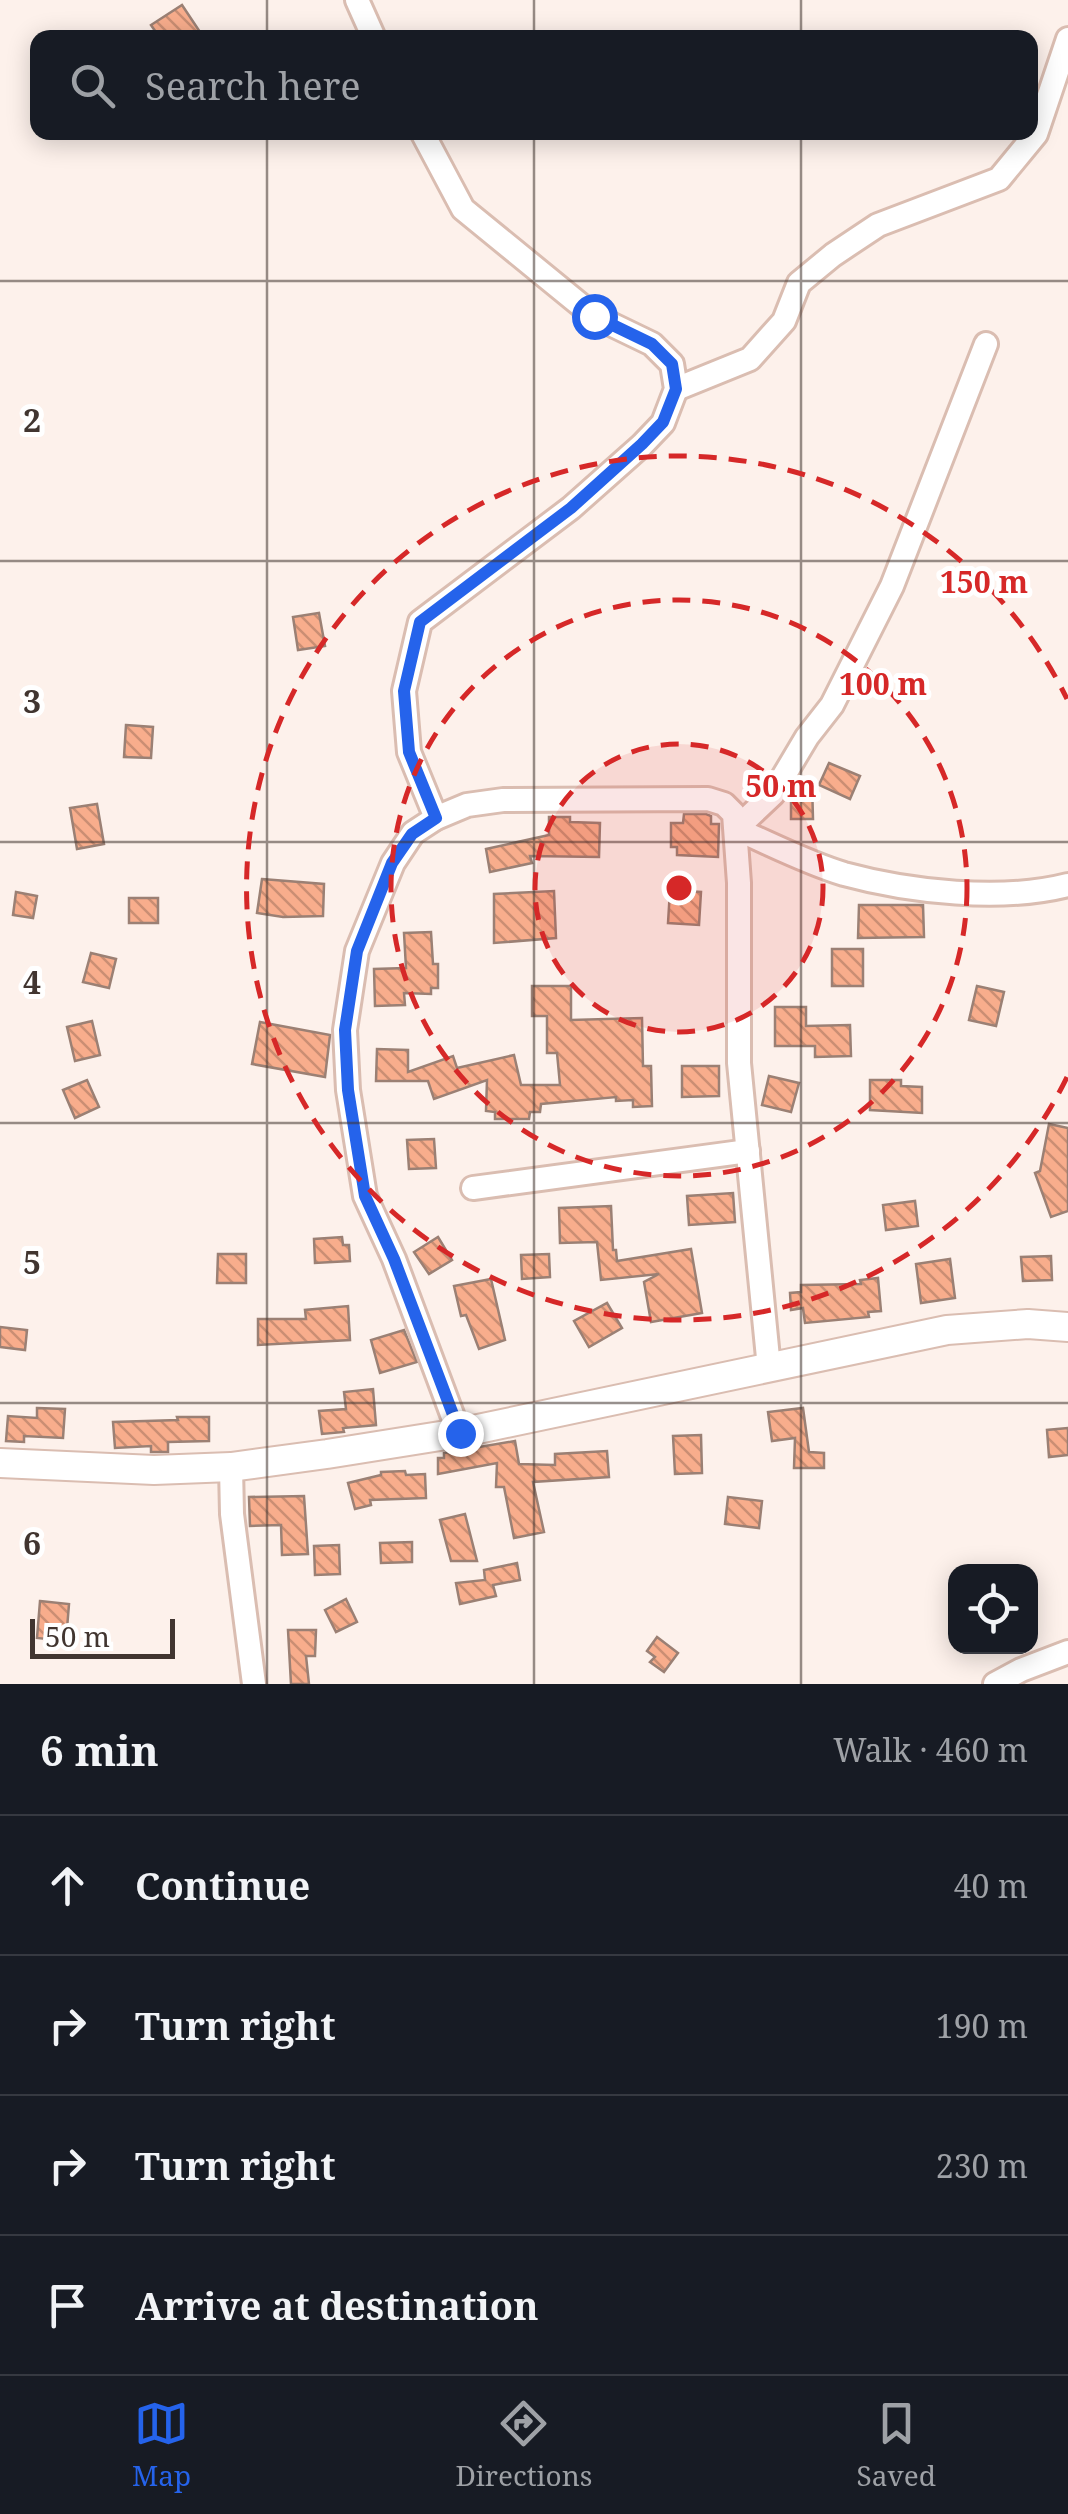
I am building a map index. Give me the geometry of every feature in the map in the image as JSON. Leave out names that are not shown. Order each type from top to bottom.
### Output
[{"type":"main road","points":[[0,1463],[154,1470],[232,1466],[460,1433],[947,1330],[1028,1324],[1068,1326]]},
{"type":"street","points":[[357,0],[370,30]]},
{"type":"street","points":[[1038,128],[1068,38]]},
{"type":"street","points":[[426,140],[463,209],[594,316],[652,344],[672,364],[676,389],[663,422],[628,457],[571,508],[420,622],[404,691],[409,752],[436,818]]},
{"type":"street","points":[[676,389],[750,359],[784,322],[799,283],[832,255],[878,225],[1000,179],[1031,140]]},
{"type":"street","points":[[736,829],[772,794],[832,705],[892,586],[986,344]]},
{"type":"street","points":[[460,1433],[394,1259],[365,1196],[348,1090],[345,1030],[357,951],[392,863],[412,834],[436,818],[467,806],[503,800],[708,799],[730,808],[734,814],[739,1063],[769,1368]]},
{"type":"street","points":[[736,829],[843,874],[926,888],[1002,895],[1068,885]]},
{"type":"street","points":[[474,1188],[748,1151]]},
{"type":"street","points":[[232,1466],[232,1514],[254,1684]]},
{"type":"street","points":[[995,1684],[1068,1652]]},
{"type":"building","points":[[182,5],[199,30],[154,30],[151,25]]},
{"type":"building","points":[[319,613],[325,646],[298,650],[293,617]]},
{"type":"building","points":[[126,725],[153,727],[151,758],[124,757]]},
{"type":"building","points":[[829,763],[860,776],[850,799],[819,785]]},
{"type":"building","points":[[812,782],[813,819],[791,819],[791,794],[797,783]]},
{"type":"building","points":[[97,804],[104,844],[77,849],[70,808]]},
{"type":"building","points":[[684,814],[706,814],[711,816],[711,824],[719,824],[718,857],[677,855],[677,847],[671,847],[671,823],[683,823]]},
{"type":"building","points":[[549,817],[600,823],[599,857],[530,856],[532,863],[490,872],[486,849],[549,835]]},
{"type":"building","points":[[262,879],[324,884],[323,916],[257,913]]},
{"type":"building","points":[[670,890],[701,892],[699,925],[668,923]]},
{"type":"building","points":[[554,891],[556,938],[494,943],[494,894]]},
{"type":"building","points":[[16,892],[37,896],[33,918],[13,915]]},
{"type":"building","points":[[129,898],[158,898],[158,923],[129,923]]},
{"type":"building","points":[[859,905],[923,905],[924,937],[858,938]]},
{"type":"building","points":[[431,932],[438,988],[431,988],[431,994],[404,993],[405,1005],[375,1006],[374,969],[406,968],[404,933]]},
{"type":"building","points":[[832,949],[863,949],[863,986],[832,986]]},
{"type":"building","points":[[91,953],[116,959],[109,988],[83,982]]},
{"type":"building","points":[[532,986],[571,986],[571,1020],[642,1018],[643,1066],[651,1066],[652,1106],[633,1107],[633,1100],[616,1101],[616,1097],[541,1104],[540,1112],[530,1112],[529,1119],[495,1119],[495,1112],[486,1111],[487,1080],[434,1099],[428,1081],[376,1081],[377,1049],[408,1050],[408,1072],[453,1056],[457,1068],[514,1055],[521,1085],[560,1085],[557,1053],[547,1053],[547,1016],[532,1016]]},
{"type":"building","points":[[977,986],[1004,992],[996,1026],[969,1020]]},
{"type":"building","points":[[775,1007],[806,1007],[806,1026],[850,1025],[851,1056],[815,1057],[815,1046],[775,1046]]},
{"type":"building","points":[[92,1021],[100,1055],[75,1061],[67,1027]]},
{"type":"building","points":[[260,1022],[330,1035],[325,1077],[252,1064]]},
{"type":"building","points":[[682,1066],[719,1066],[719,1096],[682,1097]]},
{"type":"building","points":[[769,1076],[799,1083],[791,1112],[762,1105]]},
{"type":"building","points":[[87,1080],[99,1107],[75,1118],[63,1090]]},
{"type":"building","points":[[870,1080],[901,1080],[901,1086],[922,1087],[922,1113],[870,1110]]},
{"type":"building","points":[[1049,1124],[1068,1128],[1068,1211],[1051,1217],[1035,1173],[1040,1171]]},
{"type":"building","points":[[434,1139],[436,1168],[409,1169],[407,1140]]},
{"type":"building","points":[[733,1193],[735,1222],[689,1225],[687,1196]]},
{"type":"building","points":[[915,1201],[918,1226],[886,1230],[883,1205]]},
{"type":"building","points":[[611,1206],[617,1261],[691,1249],[702,1313],[651,1322],[644,1282],[659,1274],[601,1280],[597,1242],[560,1243],[559,1208]]},
{"type":"building","points":[[342,1237],[343,1245],[349,1245],[350,1261],[315,1263],[314,1239]]},
{"type":"building","points":[[438,1237],[452,1260],[429,1274],[414,1252]]},
{"type":"building","points":[[218,1254],[246,1254],[246,1283],[217,1283]]},
{"type":"building","points":[[549,1254],[550,1277],[522,1279],[521,1255]]},
{"type":"building","points":[[1051,1256],[1052,1280],[1023,1281],[1021,1257]]},
{"type":"building","points":[[950,1259],[955,1298],[921,1303],[916,1264]]},
{"type":"building","points":[[878,1278],[881,1311],[868,1312],[869,1317],[805,1323],[803,1308],[791,1310],[790,1293],[801,1292],[801,1285],[861,1284],[860,1280]]},
{"type":"building","points":[[491,1279],[505,1340],[479,1349],[466,1315],[461,1316],[454,1286]]},
{"type":"building","points":[[607,1303],[622,1328],[589,1347],[574,1321]]},
{"type":"building","points":[[348,1306],[350,1340],[258,1345],[258,1319],[306,1319],[305,1310]]},
{"type":"building","points":[[0,1327],[27,1330],[25,1350],[0,1347]]},
{"type":"building","points":[[404,1330],[417,1362],[380,1373],[371,1340]]},
{"type":"building","points":[[373,1389],[376,1425],[322,1434],[319,1411],[346,1409],[344,1392]]},
{"type":"building","points":[[37,1408],[65,1409],[63,1438],[24,1436],[24,1442],[6,1441],[8,1416],[37,1418]]},
{"type":"building","points":[[803,1408],[809,1452],[824,1453],[824,1468],[794,1468],[795,1438],[772,1441],[768,1412]]},
{"type":"building","points":[[177,1417],[209,1417],[209,1441],[168,1442],[168,1452],[151,1452],[151,1446],[115,1448],[113,1422],[178,1420]]},
{"type":"building","points":[[1068,1428],[1068,1455],[1049,1457],[1047,1430]]},
{"type":"building","points":[[701,1435],[702,1473],[675,1474],[673,1436]]},
{"type":"building","points":[[515,1441],[519,1464],[555,1465],[555,1454],[607,1451],[609,1477],[533,1482],[544,1532],[514,1538],[504,1487],[496,1487],[497,1463],[438,1474],[438,1458],[444,1458],[444,1453]]},
{"type":"building","points":[[405,1471],[406,1475],[425,1474],[426,1498],[370,1500],[371,1505],[355,1509],[348,1483],[381,1472]]},
{"type":"building","points":[[304,1496],[308,1554],[282,1555],[281,1525],[250,1526],[249,1497]]},
{"type":"building","points":[[728,1497],[762,1501],[759,1528],[725,1524]]},
{"type":"building","points":[[465,1514],[477,1561],[451,1561],[440,1520]]},
{"type":"building","points":[[412,1542],[412,1562],[381,1563],[380,1543]]},
{"type":"building","points":[[339,1545],[340,1574],[315,1575],[314,1546]]},
{"type":"building","points":[[517,1563],[520,1580],[493,1585],[496,1596],[460,1604],[456,1583],[485,1580],[484,1570]]},
{"type":"building","points":[[346,1599],[357,1622],[336,1632],[325,1610]]},
{"type":"building","points":[[40,1601],[69,1604],[66,1641],[37,1638]]},
{"type":"building","points":[[288,1630],[316,1630],[315,1656],[306,1656],[309,1684],[291,1684]]},
{"type":"building","points":[[657,1637],[678,1653],[664,1672],[650,1662],[655,1657],[647,1651]]},
{"type":"route","points":[[460,1433],[394,1259],[365,1196],[348,1090],[345,1030],[357,951],[392,863],[412,834],[436,818],[409,752],[404,691],[420,622],[571,508],[642,444],[663,422],[676,389],[672,364],[652,344],[594,316]]}]
